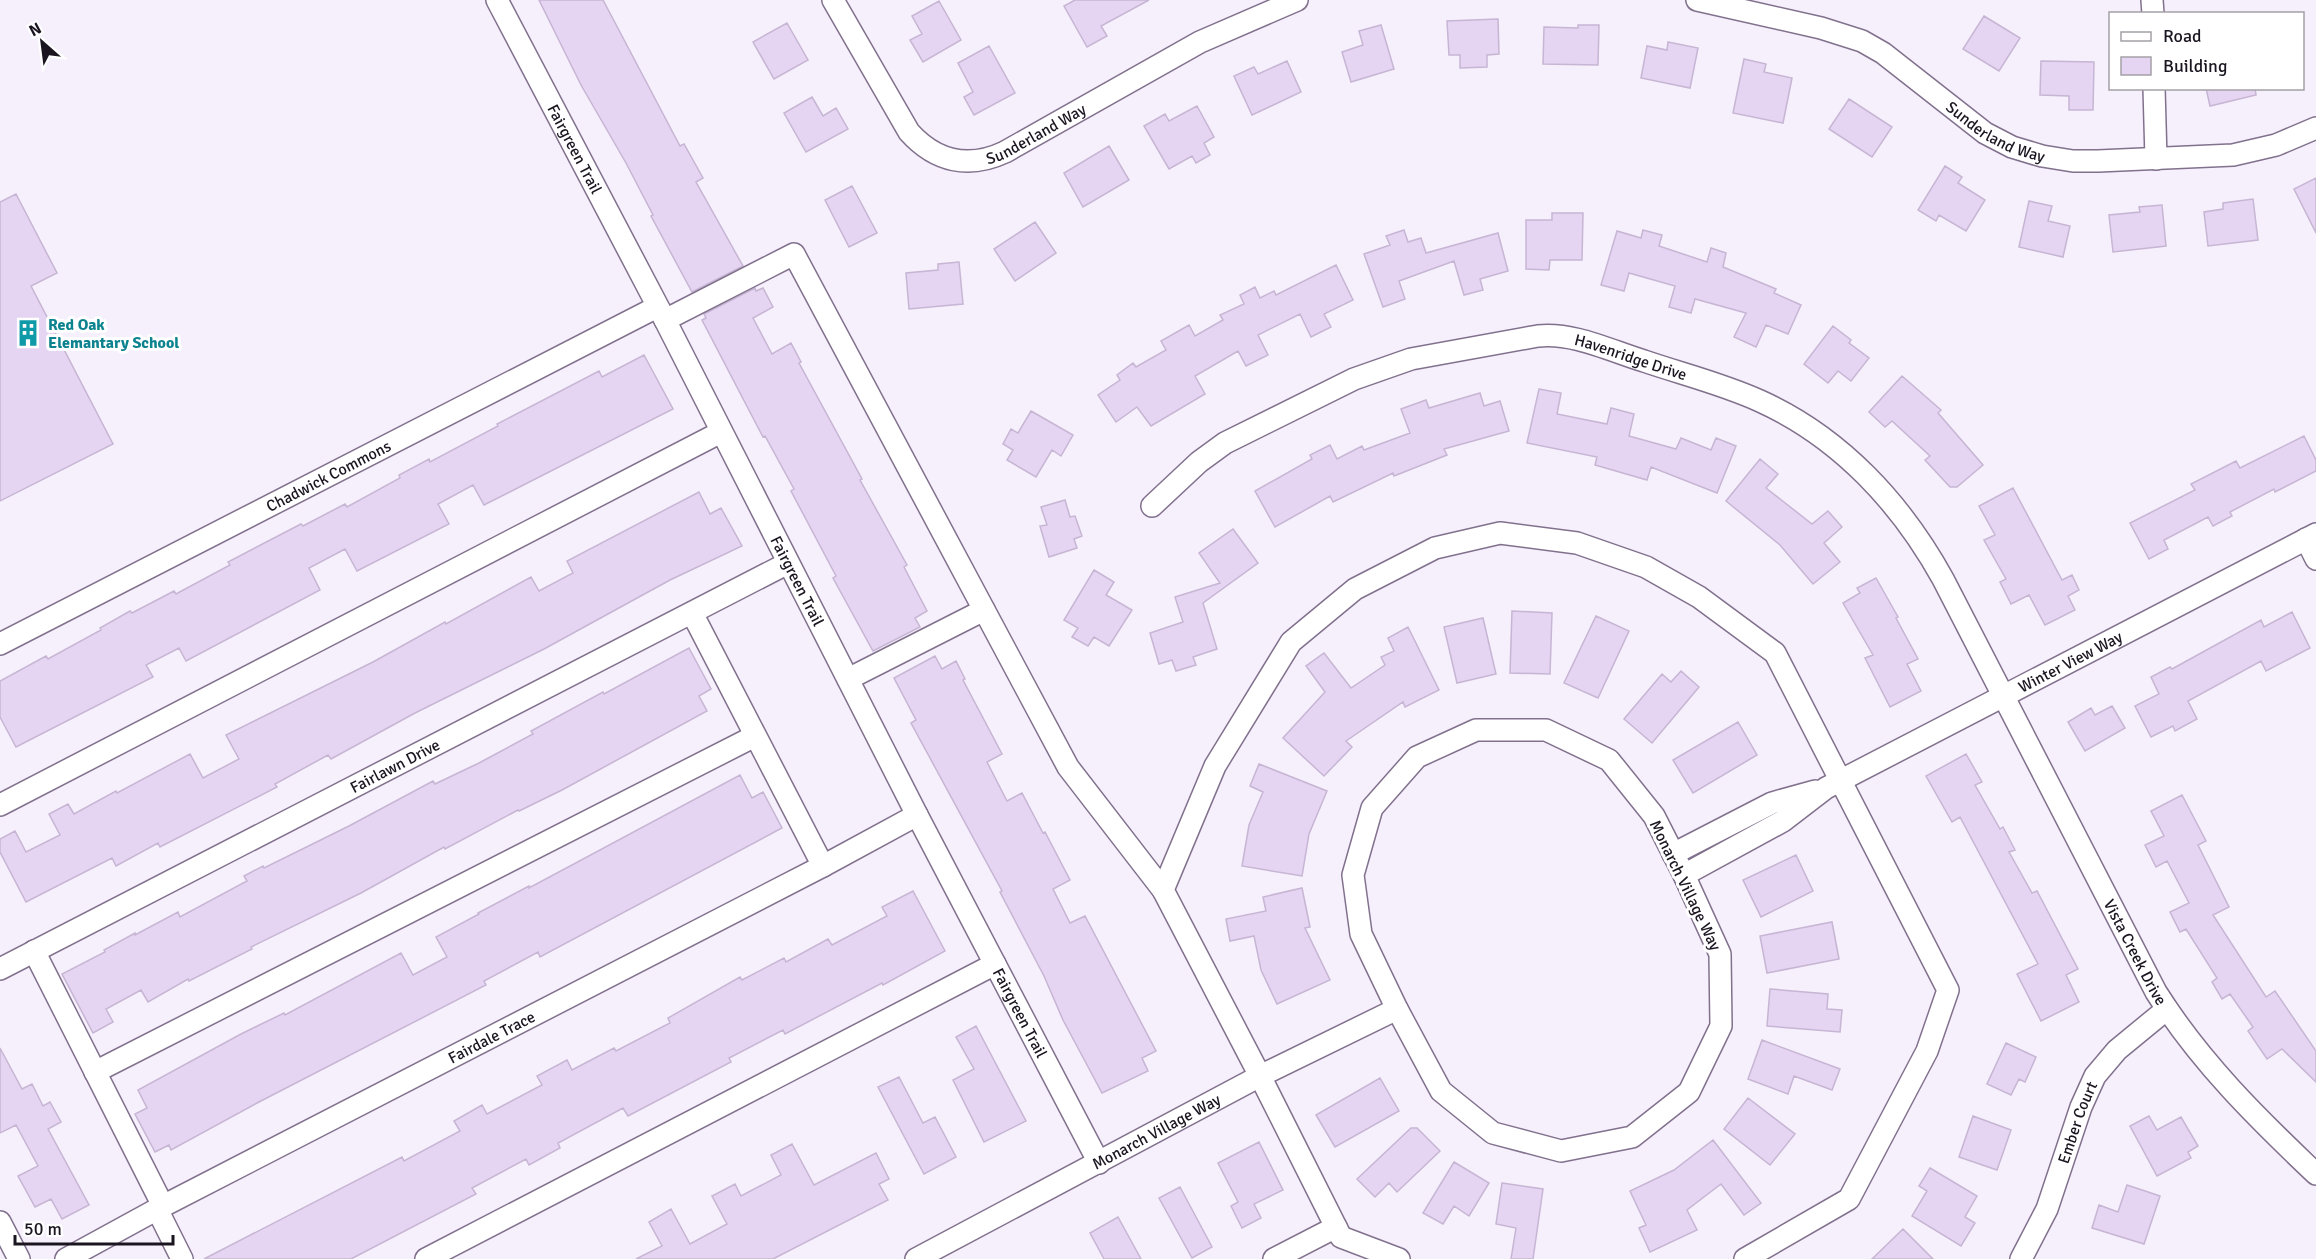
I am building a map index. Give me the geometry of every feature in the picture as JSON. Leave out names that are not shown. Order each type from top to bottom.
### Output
[{"type":"street","name":"Fairgreen Trail","points":[[496,0],[661,314],[917,815],[1099,1163]]},
{"type":"street","name":"Sunderland Way","points":[[834,0],[909,132],[925,148],[936,154],[972,162],[1005,152],[1200,42],[1297,0]]},
{"type":"street","name":"Sunderland Way","points":[[1697,0],[1821,28],[1862,41],[1883,53],[1968,121],[1998,140],[2026,152],[2073,161],[2233,155],[2276,145],[2316,128]]},
{"type":"street","points":[[2154,90],[2156,159]]},
{"type":"street","name":"Chadwick Commons","points":[[0,645],[661,314],[794,254],[984,610]]},
{"type":"street","name":"Havenridge Drive","points":[[1152,506],[1199,462],[1225,443],[1354,379],[1429,355],[1538,336],[1570,338],[1754,398],[1789,417],[1841,452],[1889,499],[1920,540],[2003,696]]},
{"type":"street","points":[[0,805],[722,432]]},
{"type":"street","points":[[1163,890],[1215,766],[1291,642],[1355,589],[1435,548],[1500,533],[1577,543],[1646,567],[1699,597],[1776,653],[1833,784],[1948,990],[1928,1051],[1849,1199],[1745,1259]]},
{"type":"street","points":[[2311,536],[2316,559]]},
{"type":"street","name":"Winter View Way","points":[[1684,874],[1783,820],[1833,784],[2311,536]]},
{"type":"street","name":"Fairlawn Drive","points":[[0,969],[788,563]]},
{"type":"street","points":[[848,679],[984,610],[1068,767],[1163,890],[1341,1237],[1399,1259]]},
{"type":"street","points":[[692,613],[823,866]]},
{"type":"street","name":"Vista Creek Drive","points":[[2003,696],[2135,953],[2167,1010],[2194,1047],[2233,1093],[2316,1174]]},
{"type":"street","name":"Monarch Village Way","points":[[1476,730],[1546,730],[1609,760],[1654,816],[1673,854],[1720,954],[1721,1026],[1689,1092],[1632,1137],[1561,1151],[1493,1133],[1441,1091],[1397,1009],[1361,934],[1353,875],[1372,808],[1417,757],[1476,730]]},
{"type":"street","points":[[95,1072],[755,736]]},
{"type":"street","name":"Winter View Way","points":[[1673,854],[1772,803],[1833,784]]},
{"type":"street","name":"Fairdale Trace","points":[[66,1259],[917,815]]},
{"type":"street","points":[[34,951],[95,1072],[182,1259]]},
{"type":"street","points":[[426,1259],[996,964]]},
{"type":"street","name":"Monarch Village Way","points":[[916,1259],[1260,1076],[1397,1009]]},
{"type":"street","name":"Ember Court","points":[[2021,1259],[2047,1209],[2080,1107],[2095,1076],[2104,1062],[2132,1036],[2167,1010]]},
{"type":"street","points":[[0,1222],[20,1259]]},
{"type":"street","points":[[1274,1259],[1336,1227]]},
{"type":"building","points":[[539,0],[603,0],[680,146],[684,144],[703,178],[696,182],[743,266],[692,292],[651,216],[653,215],[626,163],[581,85]]},
{"type":"building","points":[[1075,0],[1149,0],[1101,26],[1107,36],[1087,47],[1064,6]]},
{"type":"building","points":[[939,1],[961,40],[923,62],[910,40],[922,34],[912,16]]},
{"type":"building","points":[[1984,16],[2020,38],[1999,71],[1963,49]]},
{"type":"building","points":[[1498,19],[1499,54],[1487,55],[1487,67],[1460,68],[1460,55],[1449,55],[1447,21]]},
{"type":"building","points":[[787,23],[808,60],[774,79],[753,42]]},
{"type":"building","points":[[1381,25],[1394,69],[1351,82],[1342,52],[1363,45],[1359,31]]},
{"type":"building","points":[[1578,25],[1599,25],[1598,65],[1543,64],[1544,27],[1578,28]]},
{"type":"building","points":[[1668,42],[1698,48],[1690,88],[1641,78],[1647,46],[1667,50]]},
{"type":"building","points":[[989,46],[1015,93],[974,115],[964,97],[973,92],[958,63]]},
{"type":"building","points":[[1744,59],[1766,64],[1764,72],[1792,78],[1783,123],[1733,113]]},
{"type":"building","points":[[1287,61],[1301,92],[1252,115],[1234,76],[1254,67],[1258,74]]},
{"type":"building","points":[[2041,61],[2094,62],[2093,110],[2069,110],[2069,96],[2040,95]]},
{"type":"building","points":[[2206,90],[2255,90],[2256,95],[2210,106]]},
{"type":"building","points":[[812,97],[823,116],[836,108],[848,129],[806,152],[784,113]]},
{"type":"building","points":[[1849,99],[1892,127],[1872,157],[1829,129]]},
{"type":"building","points":[[1197,106],[1214,137],[1204,143],[1210,155],[1196,163],[1192,156],[1169,169],[1144,126],[1165,114],[1169,121]]},
{"type":"building","points":[[1109,146],[1129,180],[1083,207],[1064,173]]},
{"type":"building","points":[[1945,166],[1962,177],[1958,183],[1985,200],[1966,231],[1939,215],[1936,221],[1918,210]]},
{"type":"building","points":[[2316,178],[2316,233],[2294,189]]},
{"type":"building","points":[[852,186],[877,233],[849,247],[825,200]]},
{"type":"building","name":"Red Oak Elemantary School","points":[[16,194],[57,273],[31,286],[113,444],[0,501],[0,202]]},
{"type":"building","points":[[2253,199],[2258,240],[2208,246],[2204,212],[2223,209],[2223,203]]},
{"type":"building","points":[[2029,201],[2052,206],[2048,221],[2070,226],[2063,257],[2019,247]]},
{"type":"building","points":[[2162,205],[2166,246],[2113,252],[2109,215],[2140,212],[2139,207]]},
{"type":"building","points":[[1552,213],[1583,213],[1582,260],[1550,260],[1549,270],[1526,269],[1526,220],[1552,220]]},
{"type":"building","points":[[1035,222],[1056,253],[1015,281],[994,249]]},
{"type":"building","points":[[1404,230],[1408,242],[1421,238],[1426,253],[1498,233],[1508,271],[1480,279],[1483,290],[1464,295],[1454,261],[1399,281],[1405,299],[1383,307],[1364,254],[1390,245],[1386,236]]},
{"type":"building","points":[[1643,230],[1662,235],[1659,246],[1707,262],[1711,248],[1726,253],[1723,267],[1776,289],[1774,293],[1801,305],[1788,334],[1766,325],[1756,347],[1734,337],[1746,313],[1695,299],[1691,313],[1669,307],[1675,286],[1629,273],[1624,291],[1601,285],[1617,231],[1641,238]]},
{"type":"building","points":[[959,262],[963,304],[909,309],[906,273],[938,270],[938,264]]},
{"type":"building","points":[[1336,265],[1353,300],[1324,314],[1331,327],[1311,337],[1300,314],[1258,335],[1268,355],[1246,366],[1238,351],[1195,376],[1205,394],[1151,426],[1137,407],[1116,422],[1098,395],[1120,380],[1117,375],[1133,363],[1136,367],[1166,350],[1161,341],[1189,325],[1195,336],[1223,320],[1220,315],[1244,304],[1240,295],[1255,287],[1260,298],[1274,291],[1276,295]]},
{"type":"building","points":[[755,288],[756,291],[763,288],[773,307],[753,318],[772,354],[791,343],[801,362],[799,363],[862,479],[860,480],[907,565],[904,567],[927,611],[915,618],[920,627],[873,651],[833,578],[836,576],[791,491],[794,489],[765,436],[763,437],[702,320],[706,318],[704,314]]},
{"type":"building","points":[[1833,326],[1851,340],[1849,343],[1869,358],[1851,381],[1838,371],[1828,383],[1804,364]]},
{"type":"building","points":[[644,355],[673,409],[484,505],[473,485],[438,504],[449,524],[357,571],[345,549],[309,568],[320,590],[186,661],[179,648],[146,665],[153,677],[16,747],[0,717],[0,681],[46,656],[48,659],[130,611],[132,613],[174,591],[176,594],[230,565],[228,562],[301,524],[303,526],[345,504],[347,507],[400,478],[399,475],[429,459],[430,462],[599,371],[602,377]]},
{"type":"building","points":[[1902,376],[1941,410],[1938,413],[1983,465],[1957,487],[1950,487],[1925,460],[1930,456],[1892,421],[1885,427],[1869,412]]},
{"type":"building","points":[[1539,389],[1561,393],[1557,414],[1607,424],[1611,408],[1634,414],[1629,436],[1676,449],[1681,438],[1711,450],[1716,438],[1736,446],[1717,493],[1651,467],[1647,480],[1595,465],[1597,457],[1527,443]]},
{"type":"building","points":[[1480,393],[1484,406],[1500,401],[1509,431],[1444,449],[1447,455],[1394,476],[1393,473],[1333,502],[1330,496],[1275,527],[1255,491],[1312,459],[1310,455],[1330,445],[1337,459],[1362,446],[1364,450],[1410,433],[1401,409],[1426,400],[1429,408]]},
{"type":"building","points":[[1031,411],[1073,435],[1061,456],[1052,450],[1036,477],[1007,460],[1013,450],[1003,444],[1011,429],[1018,433]]},
{"type":"building","points":[[2304,436],[2316,460],[2316,471],[2275,492],[2274,489],[2230,512],[2232,516],[2213,526],[2208,517],[2164,540],[2168,549],[2149,559],[2130,523],[2195,490],[2191,484],[2236,461],[2240,468]]},
{"type":"building","points":[[1760,459],[1778,474],[1766,488],[1812,524],[1828,511],[1842,527],[1824,543],[1840,562],[1813,584],[1780,545],[1726,501]]},
{"type":"building","points":[[2013,488],[2062,580],[2072,575],[2079,590],[2068,596],[2075,610],[2045,625],[2029,595],[2011,604],[2000,582],[2006,579],[1984,540],[1995,535],[1979,506]]},
{"type":"building","points":[[699,492],[710,514],[721,508],[742,546],[670,580],[544,649],[415,713],[331,759],[328,755],[275,784],[277,787],[160,847],[158,843],[116,866],[112,858],[26,902],[0,852],[0,839],[15,831],[26,852],[60,835],[49,814],[68,804],[74,814],[190,754],[203,778],[239,759],[226,735],[373,662],[531,577],[539,591],[573,573],[567,561]]},
{"type":"building","points":[[1065,500],[1070,517],[1075,516],[1082,536],[1074,539],[1077,548],[1049,557],[1040,526],[1047,525],[1041,507]]},
{"type":"building","points":[[1233,529],[1258,563],[1203,603],[1217,649],[1193,657],[1196,665],[1176,671],[1172,660],[1159,664],[1150,633],[1183,622],[1175,597],[1220,583],[1199,553]]},
{"type":"building","points":[[1094,570],[1114,582],[1106,595],[1132,610],[1109,646],[1094,637],[1088,646],[1072,637],[1078,628],[1064,620]]},
{"type":"building","points":[[1876,578],[1918,659],[1907,664],[1921,691],[1890,707],[1865,658],[1873,655],[1843,603],[1860,593],[1857,588]]},
{"type":"building","points":[[1512,611],[1552,613],[1550,674],[1510,673]]},
{"type":"building","points":[[2292,612],[2310,648],[2266,671],[2261,661],[2188,701],[2197,719],[2175,731],[2173,726],[2151,737],[2135,706],[2159,694],[2151,677],[2170,667],[2172,669],[2261,620],[2264,627]]},
{"type":"building","points":[[1596,616],[1629,631],[1598,698],[1564,683]]},
{"type":"building","points":[[1483,618],[1496,674],[1457,683],[1444,627]]},
{"type":"building","points":[[1408,627],[1439,690],[1405,707],[1403,702],[1346,741],[1352,747],[1324,776],[1283,738],[1325,692],[1306,666],[1324,653],[1351,688],[1385,665],[1381,657],[1394,651],[1388,638]]},
{"type":"building","points":[[689,648],[711,689],[699,696],[707,711],[562,790],[518,810],[445,849],[444,847],[361,893],[251,947],[252,949],[189,981],[188,979],[148,1002],[141,990],[106,1009],[113,1022],[93,1033],[62,974],[105,952],[104,950],[135,933],[135,935],[178,912],[180,917],[247,881],[244,876],[263,866],[264,868],[349,826],[433,781],[435,784],[479,763],[533,734],[531,731]]},
{"type":"building","points":[[935,656],[942,669],[956,661],[965,679],[963,680],[1002,754],[987,762],[1007,801],[1022,793],[1070,880],[1053,889],[1070,923],[1085,916],[1156,1051],[1142,1058],[1148,1071],[1102,1093],[1063,1020],[1044,976],[1000,892],[1002,891],[911,723],[916,720],[894,678]]},
{"type":"building","points":[[1681,671],[1699,687],[1652,743],[1624,719],[1662,674],[1671,682]]},
{"type":"building","points":[[2112,706],[2125,728],[2085,751],[2068,722],[2091,708],[2095,715]]},
{"type":"building","points":[[1738,722],[1757,755],[1693,793],[1673,760]]},
{"type":"building","points":[[1966,754],[1982,782],[1975,785],[2000,829],[2003,827],[2015,850],[2009,852],[2032,893],[2037,891],[2078,969],[2066,975],[2079,1002],[2041,1021],[2017,974],[2038,964],[1960,817],[1952,822],[1926,776]]},
{"type":"building","points":[[1259,764],[1327,791],[1309,834],[1302,876],[1242,866],[1249,825],[1263,792],[1250,786]]},
{"type":"building","points":[[740,775],[752,798],[763,792],[782,828],[540,957],[538,952],[484,981],[486,985],[171,1150],[169,1145],[155,1152],[135,1114],[147,1108],[138,1090],[241,1034],[284,1013],[285,1015],[401,953],[413,975],[447,957],[436,937]]},
{"type":"building","points":[[2182,795],[2206,841],[2198,845],[2229,907],[2213,915],[2266,997],[2275,991],[2316,1051],[2316,1082],[2282,1049],[2267,1059],[2248,1031],[2253,1027],[2230,994],[2222,999],[2212,982],[2217,978],[2186,929],[2180,932],[2170,912],[2189,903],[2167,861],[2156,867],[2145,845],[2164,836],[2151,811]]},
{"type":"building","points":[[1796,855],[1813,891],[1761,917],[1743,880]]},
{"type":"building","points":[[1302,888],[1310,927],[1305,928],[1330,980],[1277,1004],[1261,970],[1254,936],[1230,941],[1226,919],[1266,911],[1263,897]]},
{"type":"building","points":[[913,891],[945,951],[883,985],[882,983],[785,1034],[783,1030],[729,1058],[731,1062],[628,1116],[623,1108],[558,1143],[560,1148],[529,1165],[526,1159],[472,1188],[476,1194],[351,1259],[204,1259],[402,1157],[404,1161],[460,1131],[454,1121],[482,1105],[487,1114],[542,1085],[537,1076],[567,1060],[572,1070],[614,1048],[616,1051],[670,1023],[668,1018],[740,977],[742,980],[784,958],[786,962],[828,939],[832,945],[887,916],[882,907]]},
{"type":"building","points":[[1832,922],[1839,959],[1767,973],[1760,936]]},
{"type":"building","points":[[1770,989],[1828,994],[1827,1009],[1842,1010],[1840,1032],[1767,1026]]},
{"type":"building","points":[[976,1026],[1026,1121],[984,1142],[953,1080],[974,1069],[956,1037]]},
{"type":"building","points":[[1762,1040],[1840,1069],[1832,1090],[1794,1076],[1788,1094],[1748,1079]]},
{"type":"building","points":[[2006,1043],[2036,1057],[2025,1082],[2019,1079],[2011,1095],[1987,1084]]},
{"type":"building","points":[[0,1048],[22,1089],[32,1084],[43,1106],[50,1102],[61,1122],[48,1129],[89,1205],[62,1219],[51,1199],[35,1207],[18,1176],[38,1166],[16,1125],[0,1133]]},
{"type":"building","points":[[899,1077],[923,1123],[935,1117],[956,1157],[924,1174],[878,1087]]},
{"type":"building","points":[[1380,1078],[1399,1111],[1335,1147],[1316,1115]]},
{"type":"building","points":[[1748,1098],[1795,1134],[1770,1165],[1724,1129]]},
{"type":"building","points":[[1973,1116],[2011,1130],[1997,1170],[1959,1157]]},
{"type":"building","points":[[2149,1116],[2157,1130],[2181,1117],[2198,1146],[2188,1152],[2191,1158],[2157,1176],[2130,1126]]},
{"type":"building","points":[[1411,1128],[1417,1128],[1440,1151],[1397,1192],[1389,1183],[1375,1197],[1357,1179]]},
{"type":"building","points":[[1713,1140],[1761,1203],[1744,1215],[1721,1184],[1687,1210],[1697,1230],[1650,1252],[1639,1228],[1646,1225],[1630,1191],[1674,1170]]},
{"type":"building","points":[[1259,1142],[1283,1190],[1254,1204],[1261,1218],[1242,1228],[1231,1206],[1238,1202],[1218,1163]]},
{"type":"building","points":[[792,1144],[814,1185],[876,1153],[889,1179],[879,1184],[888,1200],[773,1259],[636,1259],[662,1246],[649,1222],[671,1209],[690,1244],[727,1224],[712,1196],[735,1184],[741,1196],[781,1175],[771,1155]]},
{"type":"building","points":[[1454,1162],[1489,1183],[1469,1216],[1454,1206],[1443,1224],[1423,1213]]},
{"type":"building","points":[[1930,1168],[1977,1196],[1965,1217],[1975,1223],[1961,1246],[1912,1216],[1927,1191],[1919,1186]]},
{"type":"building","points":[[1502,1183],[1543,1189],[1533,1259],[1511,1259],[1516,1228],[1496,1224]]},
{"type":"building","points":[[2127,1185],[2160,1196],[2144,1244],[2092,1228],[2099,1205],[2118,1212]]},
{"type":"building","points":[[1180,1187],[1212,1247],[1192,1258],[1159,1198]]},
{"type":"building","points":[[1118,1217],[1141,1259],[1104,1259],[1090,1233]]},
{"type":"building","points":[[1903,1229],[1933,1259],[1872,1259]]},
{"type":"place","name":"Red Oak Elemantary School","points":[[28,333]]}]
